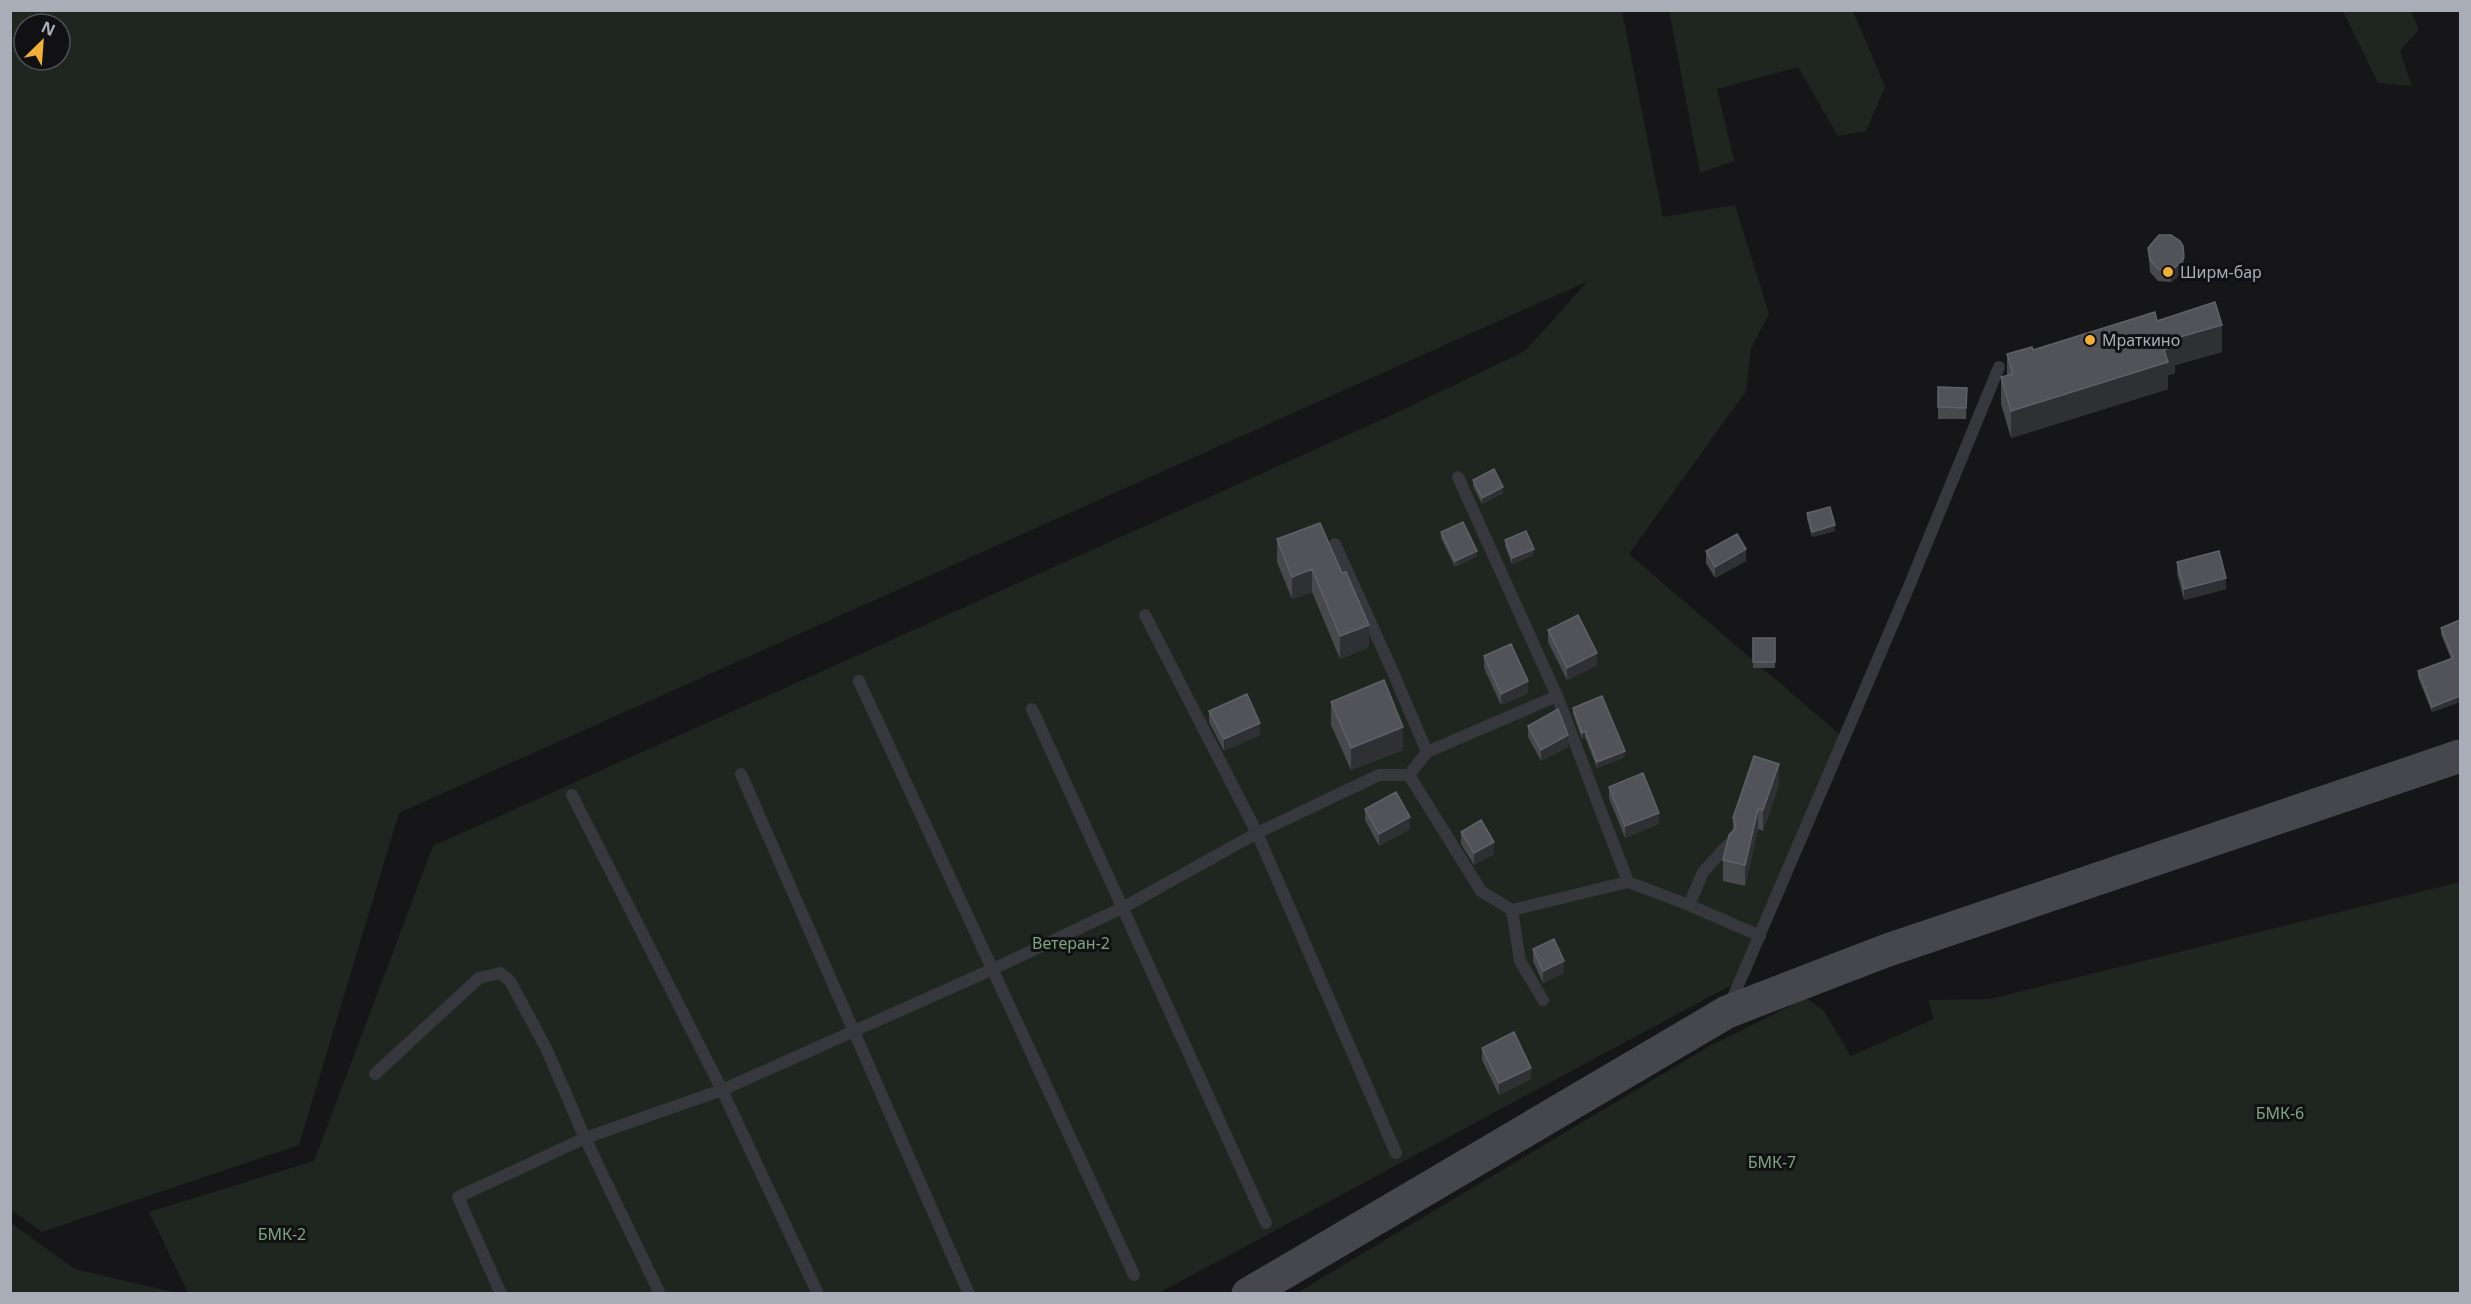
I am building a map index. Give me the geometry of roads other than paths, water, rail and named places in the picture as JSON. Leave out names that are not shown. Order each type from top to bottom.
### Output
[{"type":"main road","points":[[1248,1293],[1727,1012],[1885,951],[2460,756]]},
{"type":"lane","points":[[1727,1012],[1905,595],[1999,367]]},
{"type":"lane","points":[[1458,477],[1557,696],[1628,882]]},
{"type":"lane","points":[[1335,544],[1427,752]]},
{"type":"lane","points":[[1145,615],[1257,833],[1396,1153]]},
{"type":"lane","points":[[859,681],[1134,1275]]},
{"type":"lane","points":[[1409,775],[1427,752],[1557,696]]},
{"type":"lane","points":[[1032,710],[1124,907],[1266,1223]]},
{"type":"lane","points":[[741,774],[969,1293]]},
{"type":"lane","points":[[501,1293],[458,1197],[585,1138],[722,1090],[993,969],[1124,907],[1257,833],[1379,775],[1409,775]]},
{"type":"lane","points":[[1409,775],[1481,891],[1512,910],[1628,882],[1689,905],[1760,936]]},
{"type":"lane","points":[[572,795],[722,1090],[818,1293]]},
{"type":"lane","points":[[1689,905],[1703,872],[1728,845]]},
{"type":"lane","points":[[1512,910],[1520,961],[1543,1000]]},
{"type":"lane","points":[[375,1074],[478,978],[500,973],[510,981],[546,1048],[585,1138],[660,1293]]},
{"type":"place","name":"Ширм-бар","points":[[2168,272]]},
{"type":"place","name":"Мраткино","points":[[2090,340]]},
{"type":"park label","name":"Ветеран-2","points":[[1071,943]]},
{"type":"park label","name":"БМК-6","points":[[2280,1113]]},
{"type":"park label","name":"БМК-7","points":[[1772,1162]]},
{"type":"park label","name":"БМК-2","points":[[282,1234]]}]
